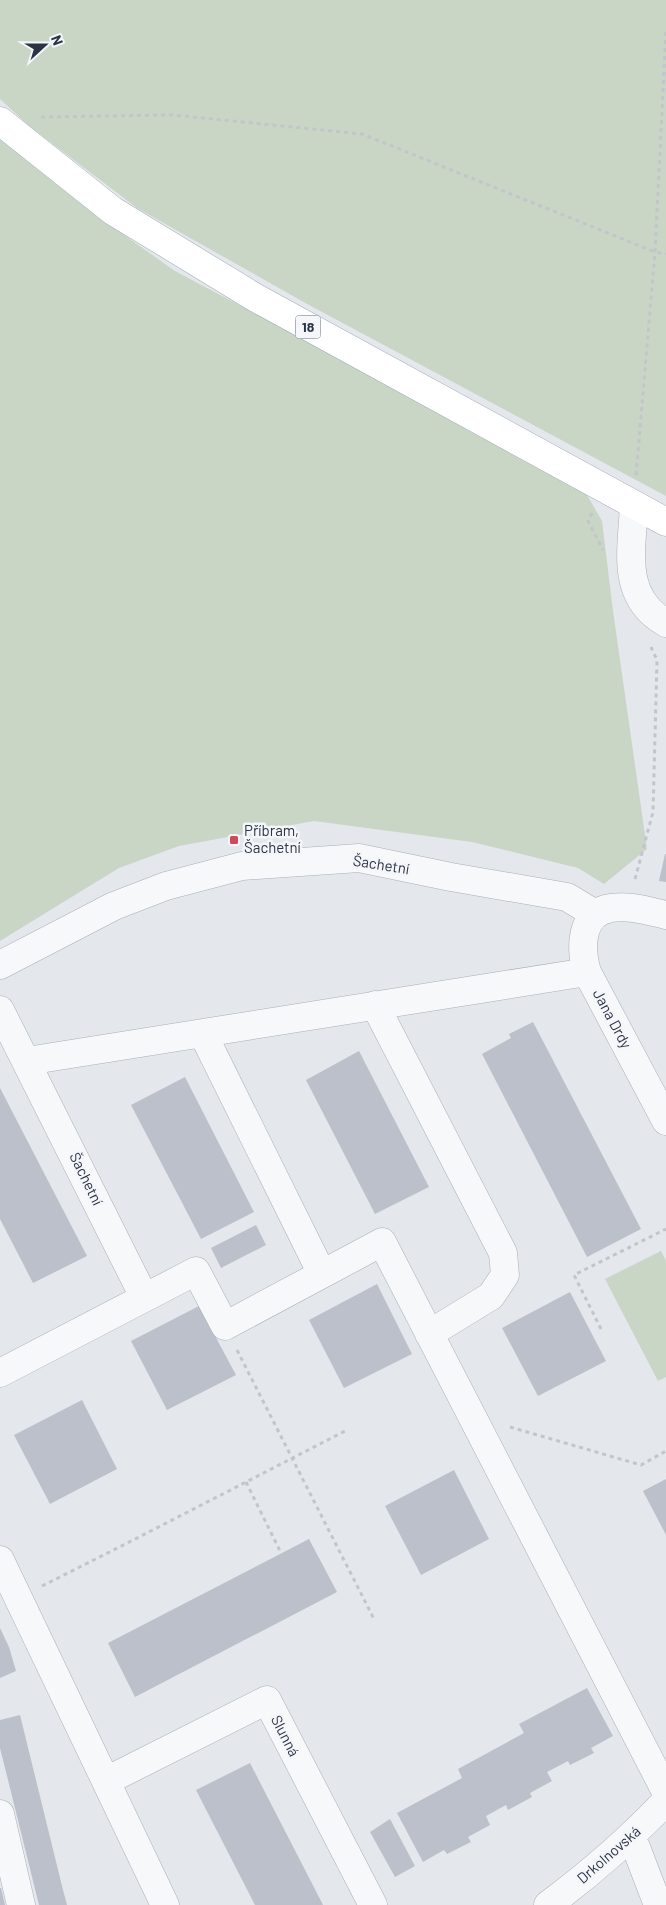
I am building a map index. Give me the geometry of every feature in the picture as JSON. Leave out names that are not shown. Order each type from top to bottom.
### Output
[{"type":"main road","name":"18","points":[[0,121],[112,211],[240,288],[666,522]]},
{"type":"street","points":[[634,505],[631,571],[635,589],[648,609],[657,633]]},
{"type":"street","name":"Šachetní","points":[[0,965],[114,906],[166,886],[242,866],[359,858],[451,877],[567,897],[595,914]]},
{"type":"street","points":[[595,914],[610,908],[625,907],[666,915]]},
{"type":"street","name":"Jana Drdy","points":[[595,914],[590,920],[584,938],[584,959],[587,972],[666,1120]]},
{"type":"street","points":[[27,1061],[587,972]]},
{"type":"street","points":[[375,1005],[503,1253],[505,1275],[492,1296],[430,1334]]},
{"type":"street","name":"Šachetní","points":[[0,1010],[144,1297]]},
{"type":"street","points":[[203,1034],[322,1274]]},
{"type":"street","points":[[0,1372],[196,1270],[225,1326],[382,1242],[666,1792]]},
{"type":"street","points":[[0,1560],[165,1905]]},
{"type":"street","name":"Slunná","points":[[106,1781],[267,1700],[373,1905]]},
{"type":"street","name":"Drkolnovská","points":[[548,1905],[590,1873],[632,1837],[666,1801]]},
{"type":"street","points":[[0,1814],[21,1905]]},
{"type":"street","points":[[632,1837],[658,1905]]},
{"type":"path","points":[[634,505],[655,252],[666,31]]},
{"type":"path","points":[[38,117],[173,116],[362,134],[655,252],[666,254]]},
{"type":"path","points":[[605,489],[588,521],[605,556]]},
{"type":"path","points":[[642,881],[634,880],[653,812],[657,633]]},
{"type":"path","points":[[600,1329],[574,1276],[666,1229]]},
{"type":"path","points":[[225,1326],[294,1458],[374,1619]]},
{"type":"path","points":[[473,1417],[641,1465],[666,1452]]},
{"type":"path","points":[[39,1587],[180,1517],[345,1431]]},
{"type":"path","points":[[246,1482],[281,1553]]},
{"type":"green space","points":[[0,0],[666,0],[666,496],[309,305],[137,208],[29,126],[0,99]]},
{"type":"green space","points":[[0,138],[96,215],[175,271],[583,488],[602,521],[647,849],[604,884],[578,868],[472,842],[314,821],[179,846],[119,868],[0,941]]},
{"type":"green space","points":[[661,1251],[666,1261],[666,1377],[658,1381],[605,1279]]},
{"type":"building","points":[[666,854],[666,882],[659,881]]},
{"type":"building","points":[[533,1022],[641,1229],[587,1257],[482,1054],[511,1038],[509,1034]]},
{"type":"building","points":[[359,1051],[429,1187],[375,1214],[306,1080]]},
{"type":"building","points":[[185,1077],[254,1212],[201,1239],[131,1105]]},
{"type":"building","points":[[0,1088],[87,1256],[33,1283],[0,1219]]},
{"type":"building","points":[[256,1225],[266,1245],[221,1268],[211,1248]]},
{"type":"building","points":[[377,1284],[412,1354],[344,1388],[309,1320]]},
{"type":"building","points":[[570,1292],[606,1361],[538,1396],[502,1328]]},
{"type":"building","points":[[199,1306],[236,1375],[167,1410],[131,1341]]},
{"type":"building","points":[[82,1400],[117,1469],[50,1504],[14,1435]]},
{"type":"building","points":[[454,1470],[489,1539],[421,1575],[385,1506]]},
{"type":"building","points":[[666,1479],[666,1535],[643,1491]]},
{"type":"building","points":[[309,1539],[337,1592],[135,1697],[108,1643]]},
{"type":"building","points":[[0,1628],[9,1647],[16,1671],[0,1678]]},
{"type":"building","points":[[587,1688],[613,1736],[591,1748],[594,1753],[570,1765],[568,1761],[547,1772],[552,1781],[530,1793],[532,1797],[508,1810],[506,1805],[486,1816],[490,1825],[468,1837],[471,1842],[447,1854],[444,1850],[423,1862],[397,1813],[462,1778],[458,1769],[524,1733],[519,1724]]},
{"type":"building","points":[[20,1715],[67,1905],[39,1905],[0,1748],[0,1720]]},
{"type":"building","points":[[250,1763],[323,1905],[255,1905],[196,1790]]},
{"type":"building","points":[[390,1819],[415,1866],[395,1877],[370,1832]]},
{"type":"building","points":[[1,1888],[5,1905],[0,1905]]},
{"type":"place","name":"Příbram, Šachetní","points":[[234,840]]}]
